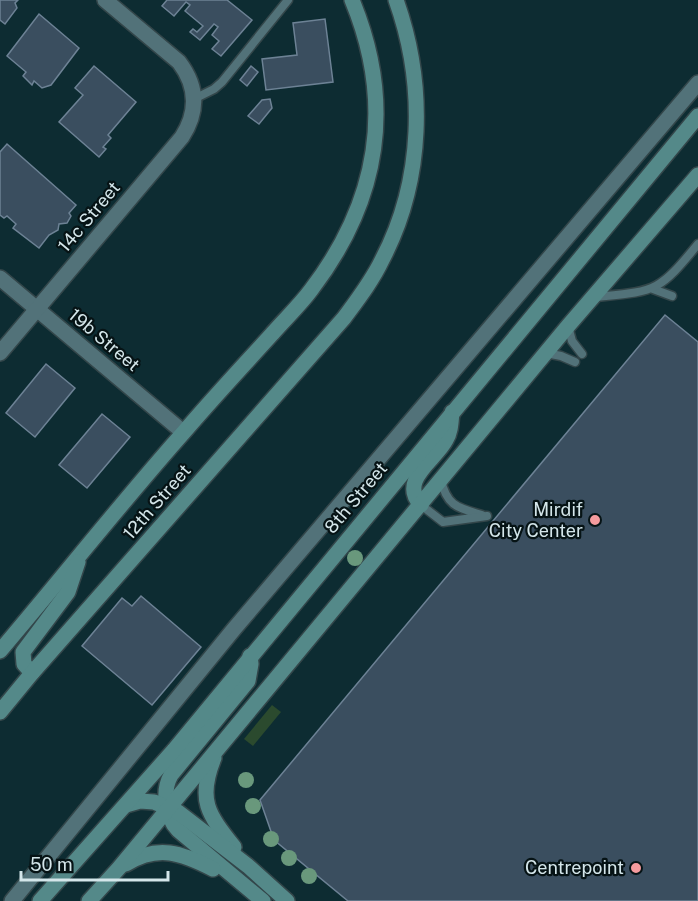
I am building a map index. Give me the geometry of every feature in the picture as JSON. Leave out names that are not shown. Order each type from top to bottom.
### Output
[{"type":"street","points":[[105,0],[179,62],[187,73],[194,99]]},
{"type":"street","name":"12th Street","points":[[0,651],[183,432],[310,292],[330,263],[353,222],[370,173],[376,140],[376,88],[372,61],[352,0]]},
{"type":"street","name":"12th Street","points":[[0,712],[344,318],[382,261],[395,232],[406,198],[416,139],[417,97],[414,65],[396,0]]},
{"type":"street","points":[[12,901],[234,629],[698,82]]},
{"type":"street","name":"14c Street","points":[[0,353],[182,138],[191,119],[194,99]]},
{"type":"street","name":"8th Street","points":[[40,901],[174,750],[698,116]]},
{"type":"street","points":[[89,901],[568,326],[698,174]]},
{"type":"street","name":"19b Street","points":[[0,278],[183,432]]},
{"type":"street","points":[[421,504],[414,494],[414,482],[447,439],[452,412]]},
{"type":"street","points":[[32,673],[24,664],[23,652],[68,592],[77,571],[78,559]]},
{"type":"street","points":[[250,656],[248,681],[168,780],[165,793],[173,825],[263,901]]},
{"type":"street","points":[[217,749],[210,766],[205,790],[206,807],[248,866]]},
{"type":"street","points":[[126,805],[140,801],[154,802],[188,818],[287,901]]},
{"type":"street","points":[[118,868],[142,855],[165,851],[195,860],[243,885]]},
{"type":"lane","points":[[194,99],[214,89],[222,82],[288,0]]},
{"type":"lane","points":[[594,297],[653,289],[670,278],[698,244]]},
{"type":"lane","points":[[653,289],[672,296]]},
{"type":"lane","points":[[568,326],[572,341],[582,354]]},
{"type":"lane","points":[[546,353],[575,362]]},
{"type":"lane","points":[[421,504],[443,522],[487,516],[456,507],[446,495],[441,479]]},
{"type":"green space","points":[[272,705],[281,712],[253,746],[244,739]]},
{"type":"building","points":[[0,0],[18,0],[15,3],[17,8],[5,24],[0,20]]},
{"type":"building","points":[[167,0],[227,0],[252,20],[221,56],[212,49],[219,41],[212,35],[218,27],[214,24],[200,40],[190,32],[193,29],[197,32],[203,26],[185,11],[190,5],[186,2],[174,16],[162,6]]},
{"type":"building","points":[[39,14],[79,48],[51,85],[42,88],[34,81],[32,85],[23,76],[26,72],[7,56]]},
{"type":"building","points":[[325,19],[333,82],[266,90],[262,59],[297,55],[293,23]]},
{"type":"building","points":[[94,66],[136,102],[108,135],[111,138],[103,147],[106,149],[99,157],[59,122],[83,95],[75,88]]},
{"type":"building","points":[[251,66],[258,72],[247,86],[240,80]]},
{"type":"building","points":[[270,99],[272,108],[259,124],[248,116],[262,100]]},
{"type":"building","points":[[7,144],[76,205],[69,213],[71,216],[67,223],[59,224],[58,230],[49,235],[39,248],[13,228],[16,224],[7,216],[4,218],[0,215],[0,152]]},
{"type":"building","name":"Mirdif City Center","points":[[665,315],[698,342],[698,901],[348,901],[274,840],[260,800]]},
{"type":"building","points":[[46,364],[75,388],[35,437],[6,413]]},
{"type":"building","points":[[102,414],[130,437],[87,488],[59,465]]},
{"type":"building","points":[[141,596],[201,647],[152,705],[82,646],[122,598],[132,606]]},
{"type":"place","name":"Mirdif City Center","points":[[595,520]]},
{"type":"place","name":"Centrepoint","points":[[636,868]]}]
